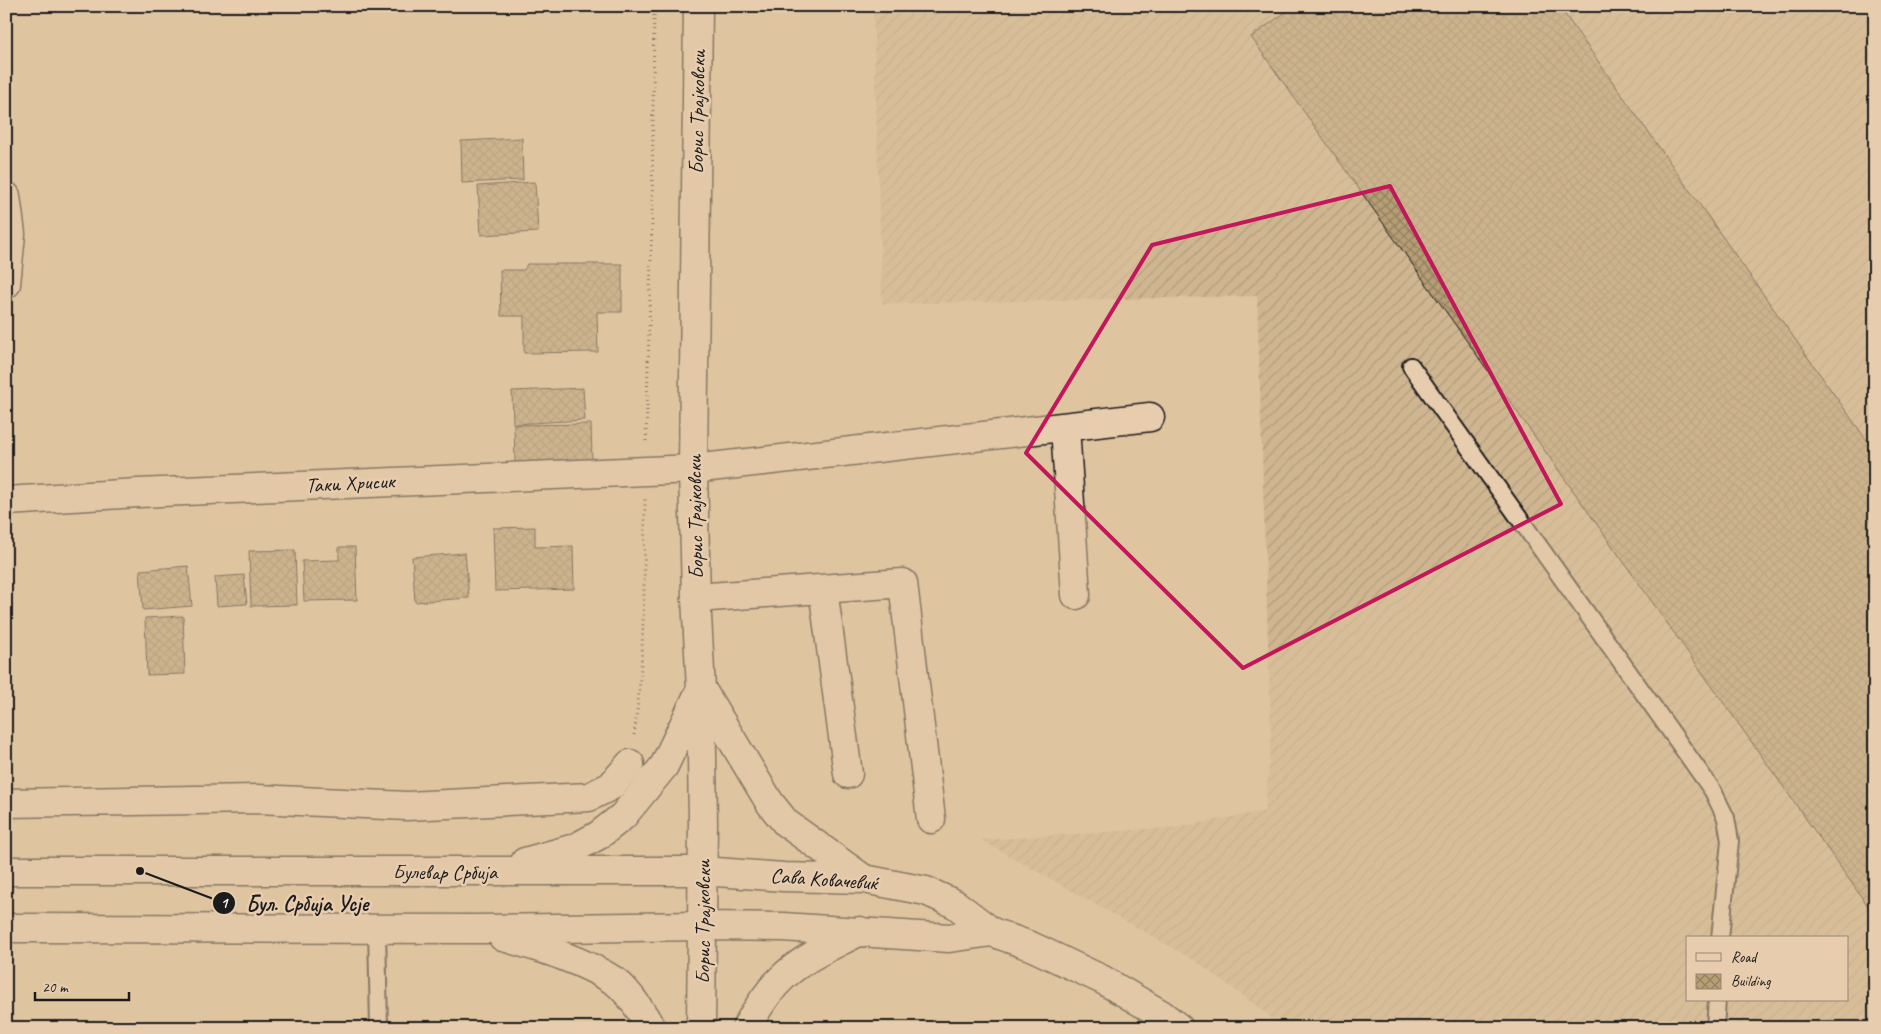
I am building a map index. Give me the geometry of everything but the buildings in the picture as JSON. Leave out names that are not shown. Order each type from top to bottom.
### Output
[{"type":"street","name":"Борис Трајковски","points":[[698,6],[693,469],[696,598],[701,689],[703,872],[701,1028]]},
{"type":"street","points":[[6,196],[11,234],[6,284]]},
{"type":"street","name":"Таки Хрисик","points":[[6,501],[148,492],[693,469],[1150,417]]},
{"type":"street","points":[[1065,427],[1076,595]]},
{"type":"street","points":[[696,598],[903,583],[931,819]]},
{"type":"street","points":[[823,589],[848,774]]},
{"type":"street","points":[[490,872],[575,848],[599,835],[623,816],[664,766],[701,689]]},
{"type":"street","points":[[701,689],[770,803],[786,823],[864,879]]},
{"type":"street","points":[[6,803],[258,799],[408,806],[581,798],[589,797],[611,786],[630,764]]},
{"type":"street","name":"Булевар Србија","points":[[6,872],[703,872]]},
{"type":"street","name":"Сава Ковачевиќ","points":[[703,872],[864,879],[926,891],[955,904],[992,932],[1033,947],[1103,980],[1161,1014],[1179,1028]]},
{"type":"street","points":[[6,928],[475,929],[703,926]]},
{"type":"street","name":"Сава Ковачевиќ","points":[[703,926],[860,931],[949,938],[992,932]]},
{"type":"street","points":[[475,929],[559,955],[586,966],[618,983],[644,1014],[651,1028]]},
{"type":"street","points":[[746,1028],[757,1009],[782,978],[802,963],[860,931]]},
{"type":"lane","points":[[1412,366],[1713,791],[1726,818],[1730,841],[1720,936]]},
{"type":"lane","points":[[377,928],[379,1028]]},
{"type":"lane","points":[[1715,1028],[1716,1002]]},
{"type":"path","points":[[630,764],[640,694],[644,610],[652,220],[654,6]]},
{"type":"highlighted area","points":[[1390,186],[1561,504],[1243,668],[1026,453],[1152,245]]},
{"type":"shaded area","points":[[873,6],[1875,6],[1875,1028],[1278,1028],[1266,1013],[1194,960],[981,840],[1179,827],[1265,811],[1271,737],[1257,296],[882,304]]},
{"type":"place","name":"Бул. Србија Усје","points":[[140,871]]}]
